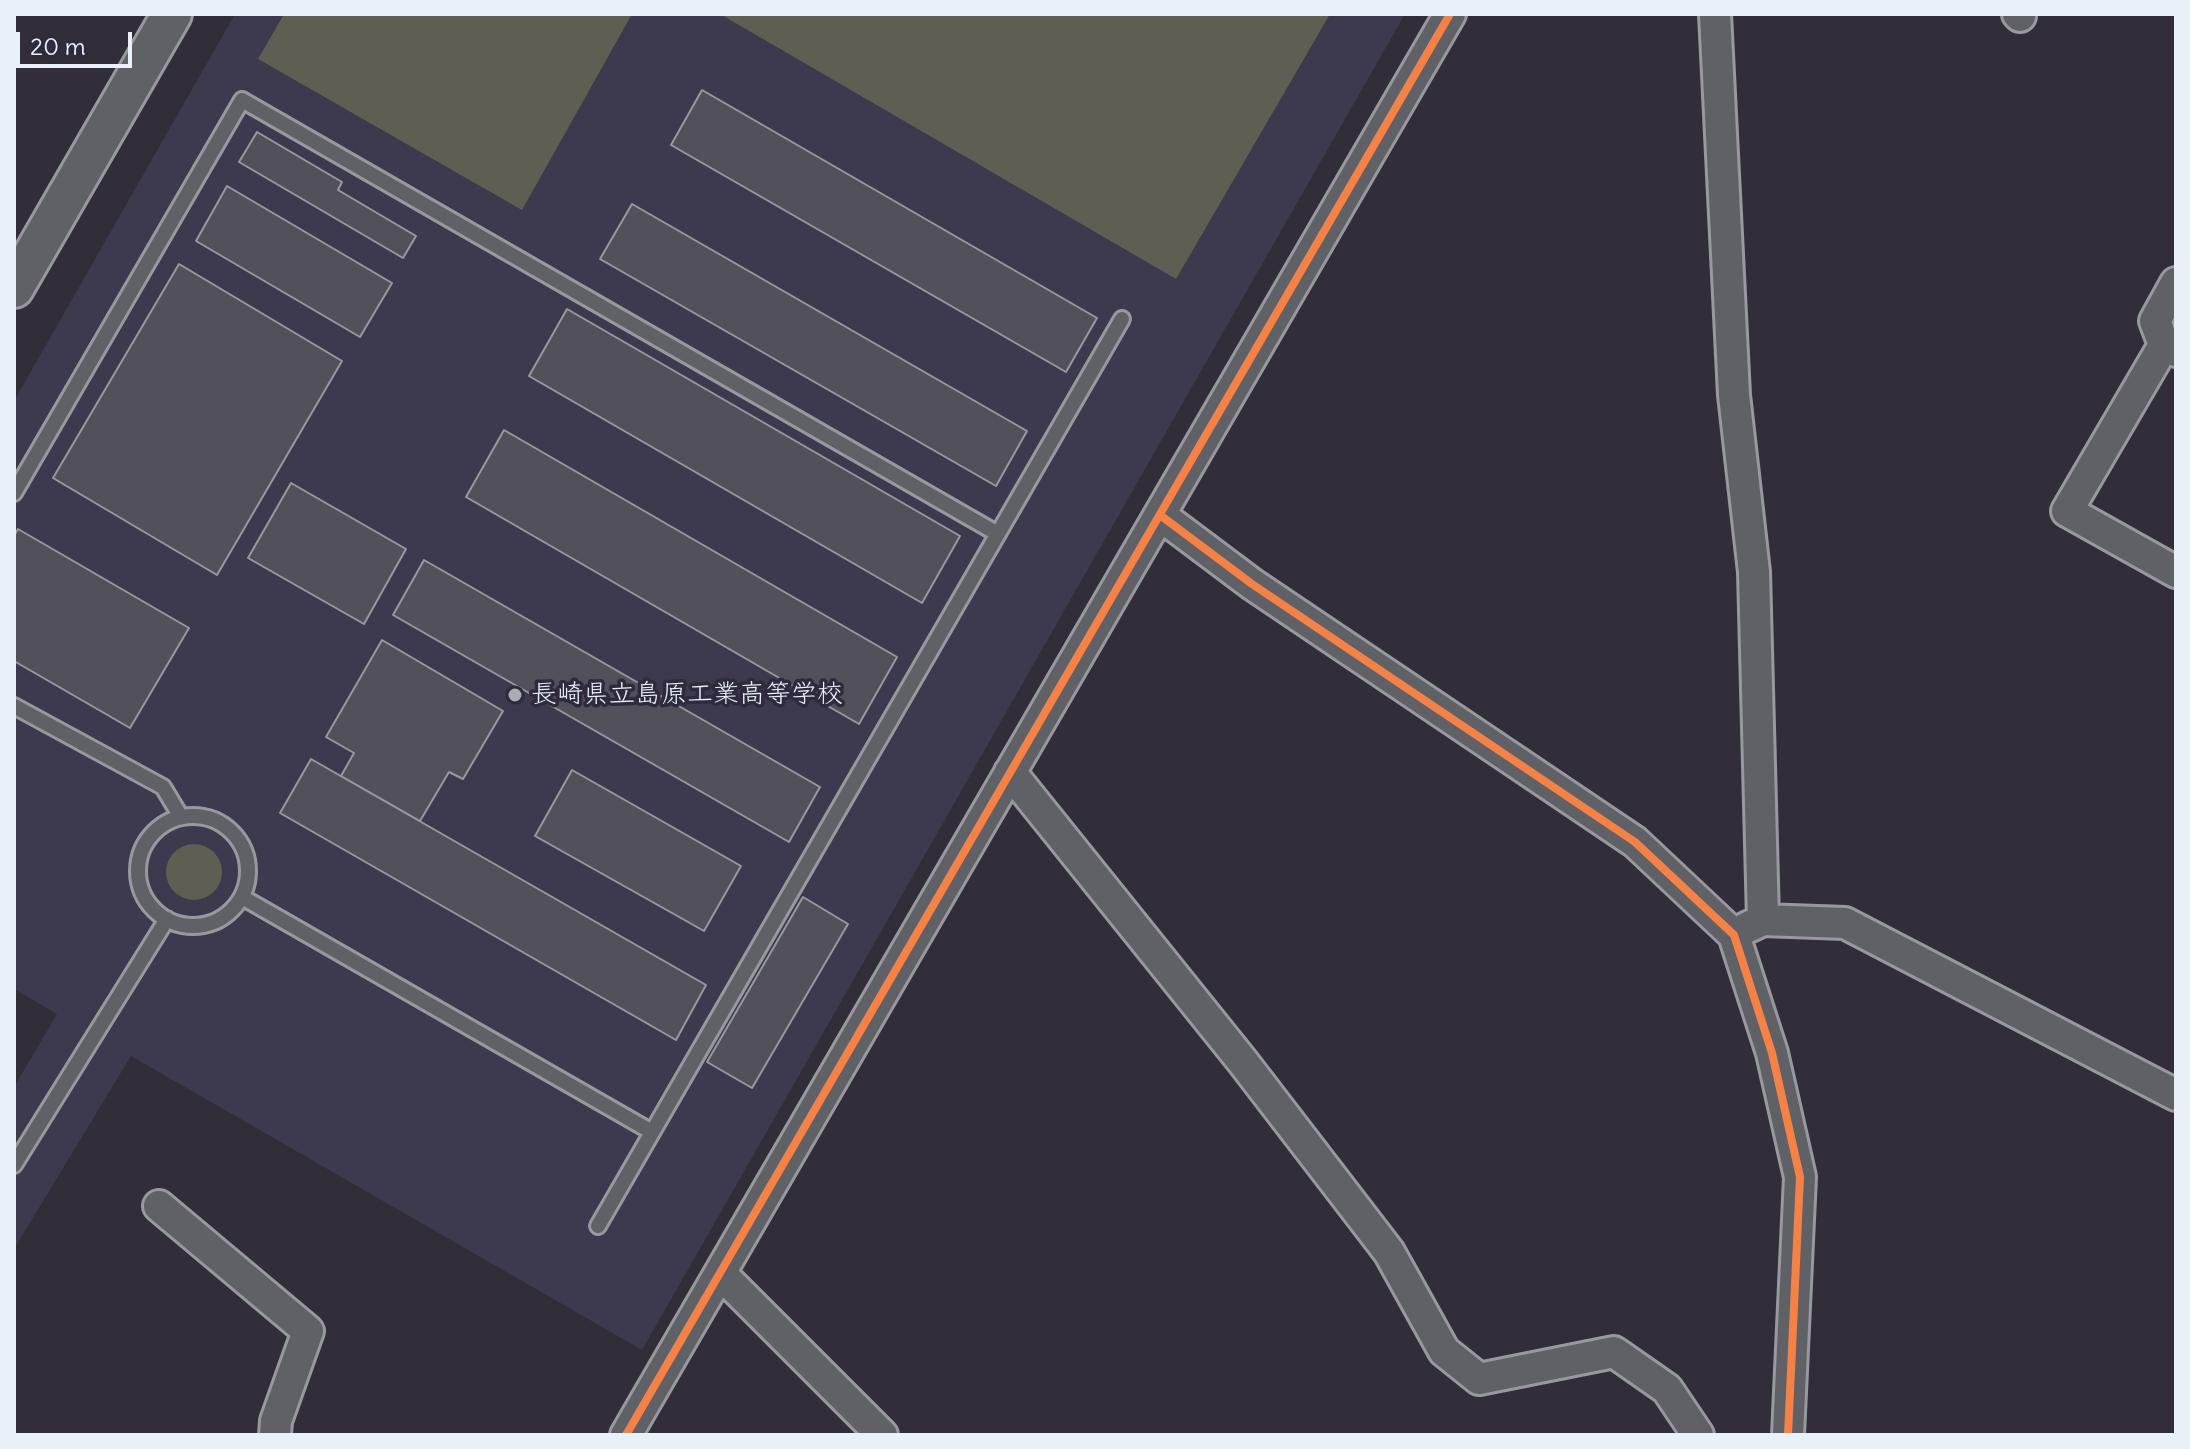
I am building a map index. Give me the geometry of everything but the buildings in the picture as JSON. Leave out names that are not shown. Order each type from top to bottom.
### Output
[{"type":"street","points":[[14,288],[172,14]]},
{"type":"street","points":[[626,1435],[1450,14]]},
{"type":"street","points":[[1715,14],[1734,395],[1754,572],[1763,920]]},
{"type":"street","points":[[2176,283],[2155,321],[2170,348],[2067,511],[2176,572]]},
{"type":"street","points":[[1160,515],[1252,584],[1635,842],[1734,935],[1772,1053],[1800,1177],[1788,1435]]},
{"type":"street","points":[[1010,772],[1243,1062],[1389,1252],[1444,1351],[1479,1379],[1614,1352],[1667,1389],[1698,1435]]},
{"type":"street","points":[[1734,935],[1763,920],[1845,923],[2176,1095]]},
{"type":"street","points":[[159,1206],[308,1331],[276,1421],[275,1435]]},
{"type":"street","points":[[720,1273],[882,1435]]},
{"type":"lane","points":[[14,493],[242,100],[998,534]]},
{"type":"lane","points":[[598,1226],[1122,319]]},
{"type":"lane","points":[[14,706],[163,787],[181,817]]},
{"type":"lane","points":[[199,816],[218,822],[232,832],[248,862],[248,880],[242,897],[232,910],[209,923],[183,925],[167,919],[152,908],[142,891],[139,864],[149,837],[163,825],[181,817],[199,816]]},
{"type":"lane","points":[[242,897],[652,1132]]},
{"type":"lane","points":[[14,1165],[167,919]]},
{"type":"shaded area","name":"長崎県立島原工業高等学校","points":[[235,14],[1405,14],[642,1350],[131,1056],[14,1249],[14,1087],[57,1014],[14,989],[14,401]]},
{"type":"shaded area","points":[[284,14],[632,14],[522,210],[258,59]]},
{"type":"shaded area","points":[[720,14],[1330,14],[1176,279]]},
{"type":"shaded area","points":[[194,844],[214,852],[222,872],[214,892],[194,900],[174,892],[166,872],[174,852]]},
{"type":"cycle path","points":[[626,1435],[1450,14]]},
{"type":"cycle path","points":[[1160,515],[1252,584],[1635,842],[1734,935],[1772,1053],[1800,1177],[1788,1435]]},
{"type":"place","name":"長崎県立島原工業高等学校","points":[[515,695]]}]
